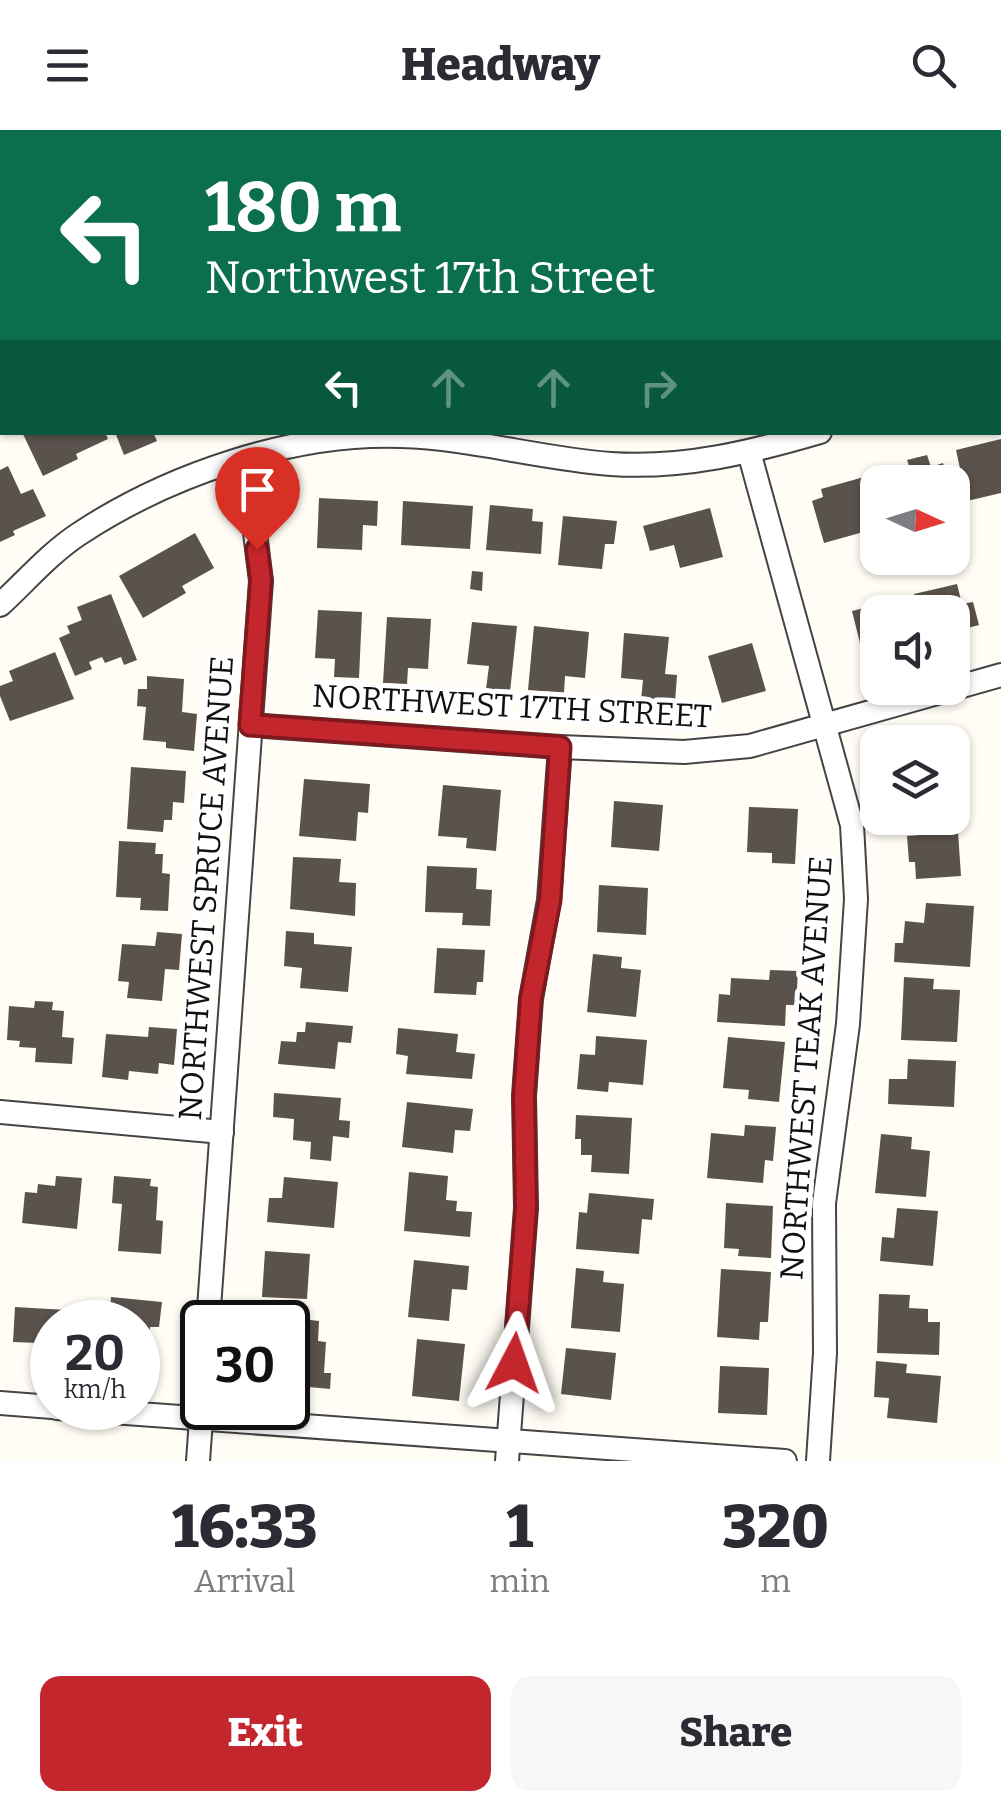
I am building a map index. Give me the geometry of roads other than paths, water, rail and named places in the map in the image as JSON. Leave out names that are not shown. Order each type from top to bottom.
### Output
[{"type":"street","points":[[0,605],[76,536],[152,492],[268,450],[330,440],[401,436],[613,464],[681,463],[750,452],[810,435]]},
{"type":"street","name":"NORTHWEST TEAK AVENUE","points":[[750,452],[852,825],[856,899],[848,1024],[824,1203],[825,1353],[818,1461]]},
{"type":"street","name":"NORTHWEST SPRUCE AVENUE","points":[[210,1300],[261,580],[253,517],[239,460]]},
{"type":"street","name":"NORTHWEST 17TH STREET","points":[[250,725],[560,747],[700,751],[750,746],[1001,675]]},
{"type":"street","points":[[508,1451],[526,1208],[524,1096],[531,998],[550,900],[560,747]]},
{"type":"street","points":[[0,1112],[222,1132]]},
{"type":"street","points":[[0,1403],[30,1405]]},
{"type":"street","points":[[310,1424],[508,1451],[786,1461]]},
{"type":"street","points":[[198,1461],[200,1430]]}]
